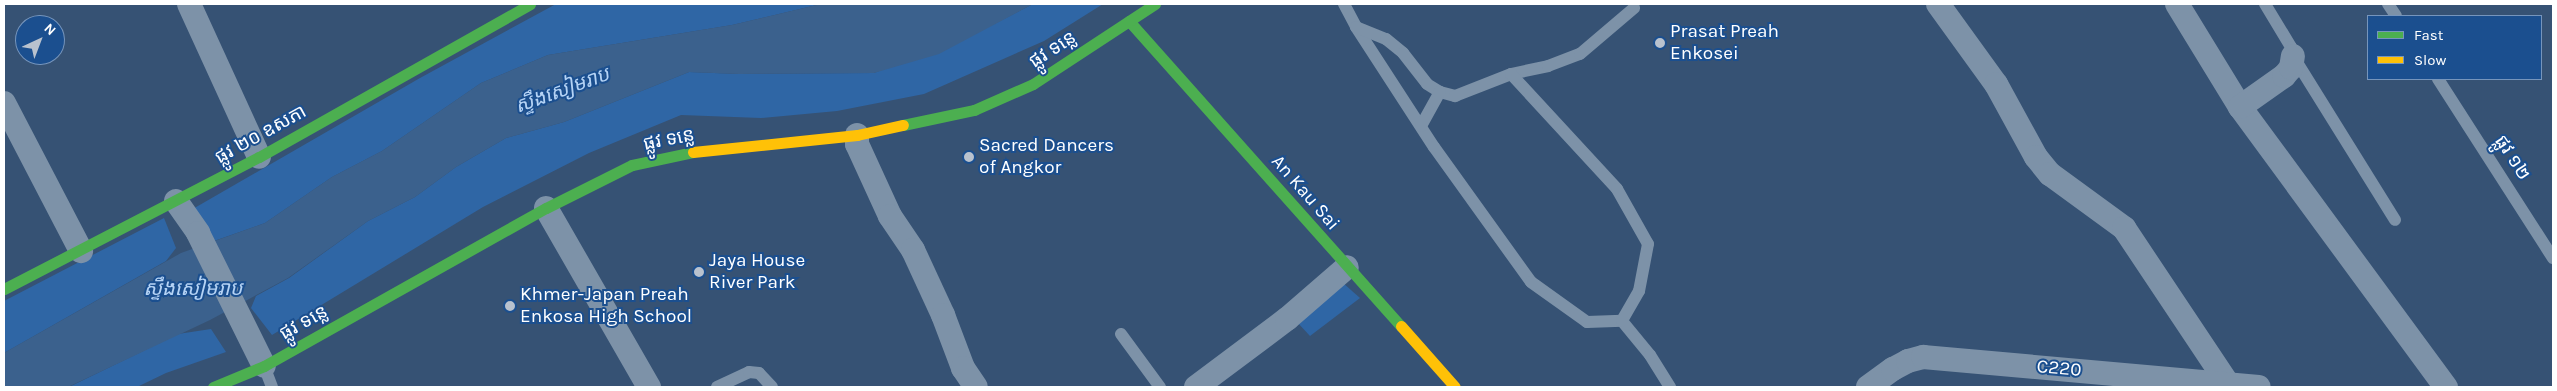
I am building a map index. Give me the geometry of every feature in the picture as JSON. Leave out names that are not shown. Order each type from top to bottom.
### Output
[{"type":"street","points":[[189,4],[259,157]]},
{"type":"street","name":"ផ្លូវ ២០ ឧសភា","points":[[4,289],[81,251],[259,157],[530,4]]},
{"type":"street","name":"ផ្លូវ ទន្លេ","points":[[215,387],[268,376],[546,208],[632,165],[678,153],[857,135],[974,110],[1033,84],[1155,4]]},
{"type":"street","points":[[1938,4],[1996,84],[2036,157],[2050,174],[2124,228],[2229,385]]},
{"type":"street","points":[[2177,4],[2240,107],[2446,387]]},
{"type":"street","name":"An Kau Sai","points":[[1129,21],[1455,387]]},
{"type":"street","points":[[2240,107],[2284,76],[2291,68],[2293,56]]},
{"type":"street","points":[[4,103],[81,251]]},
{"type":"street","points":[[857,135],[857,144],[890,216],[913,250],[943,315],[963,368],[976,387]]},
{"type":"street","points":[[176,201],[202,242],[253,342],[268,376]]},
{"type":"street","points":[[546,208],[649,387]]},
{"type":"street","points":[[1196,387],[1287,319],[1347,267]]},
{"type":"street","name":"C220","points":[[1868,387],[1900,365],[1923,357],[2259,387]]},
{"type":"lane","points":[[1344,4],[1356,27],[1421,126],[1531,282],[1587,322],[1622,321]]},
{"type":"lane","points":[[2265,4],[2291,46],[2293,56],[2396,220]]},
{"type":"lane","points":[[2388,4],[2395,15]]},
{"type":"lane","points":[[1356,27],[1386,39],[1403,53],[1428,84],[1440,92],[1454,96],[1511,74],[1548,66],[1580,54],[1634,8]]},
{"type":"lane","points":[[1511,74],[1617,189],[1648,244],[1639,291],[1622,321]]},
{"type":"lane","name":"ផ្លូវ ១២","points":[[2439,80],[2553,258]]},
{"type":"lane","points":[[1421,126],[1440,92]]},
{"type":"lane","points":[[1622,321],[1650,355],[1670,387]]},
{"type":"lane","points":[[1121,334],[1160,387]]},
{"type":"lane","points":[[717,387],[749,372],[759,373],[772,387]]},
{"type":"shaded area","points":[[556,4],[821,4],[732,25],[548,55],[481,83],[382,151],[332,177],[265,223],[214,241],[191,210],[420,78]]},
{"type":"shaded area","points":[[1033,4],[1103,4],[1044,41],[924,94],[837,111],[761,118],[681,115],[589,153],[483,207],[272,335],[251,308],[256,296],[289,278],[368,221],[415,197],[456,167],[506,138],[564,122],[689,72],[739,74],[874,73],[990,26]]},
{"type":"shaded area","points":[[164,218],[176,248],[166,261],[4,353],[4,301]]},
{"type":"shaded area","points":[[1343,283],[1360,298],[1310,336],[1297,322]]},
{"type":"shaded area","points":[[211,329],[226,352],[166,373],[137,387],[69,387],[178,334]]},
{"type":"water","name":"ស្ទឹងសៀមរាប","points":[[821,4],[1033,4],[939,54],[874,73],[739,74],[689,72],[564,122],[506,138],[456,167],[415,197],[368,221],[288,278],[210,320],[68,387],[4,387],[4,353],[181,253],[265,223],[332,177],[382,151],[481,83],[548,55],[732,25]]},
{"type":"traffic: fast","points":[[4,289],[259,157],[530,4]]},
{"type":"traffic: fast","points":[[903,125],[974,110],[1033,84],[1155,4]]},
{"type":"traffic: fast","points":[[1129,21],[1401,326]]},
{"type":"traffic: fast","points":[[213,387],[264,366],[546,208],[632,165],[693,152]]},
{"type":"traffic: slow","points":[[693,152],[857,135],[903,125]]},
{"type":"traffic: slow","points":[[1401,326],[1455,387]]},
{"type":"place","name":"Prasat Preah Enkosei","points":[[1660,43]]},
{"type":"place","name":"Sacred Dancers of Angkor","points":[[969,157]]},
{"type":"place","name":"Jaya House River Park","points":[[699,272]]},
{"type":"place","name":"Khmer-Japan Preah Enkosa High School","points":[[510,306]]}]
